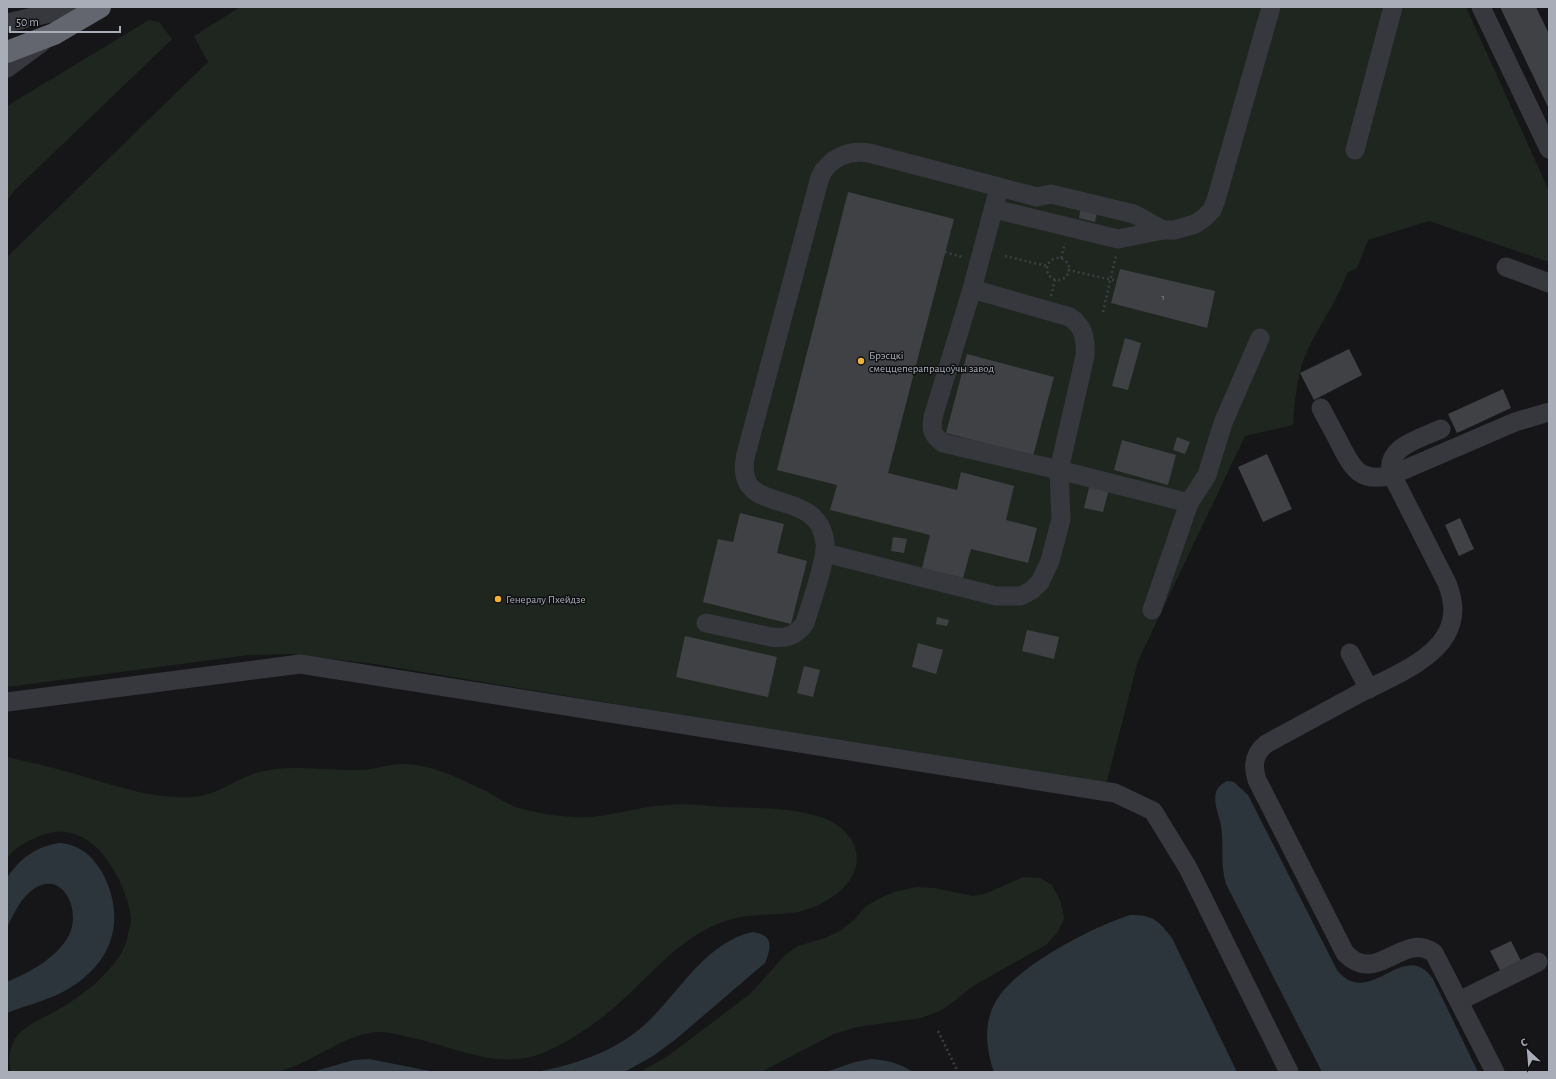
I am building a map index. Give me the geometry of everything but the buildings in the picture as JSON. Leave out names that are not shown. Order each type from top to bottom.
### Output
[{"type":"highway","points":[[7,52],[54,34],[100,7]]},
{"type":"lane","points":[[7,23],[76,7]]},
{"type":"lane","points":[[994,209],[1118,239],[1163,230],[1174,230],[1195,224],[1204,218],[1212,210],[1271,7]]},
{"type":"lane","points":[[1355,150],[1393,7]]},
{"type":"lane","points":[[1481,7],[1549,149]]},
{"type":"lane","points":[[7,48],[54,34]]},
{"type":"lane","points":[[7,64],[54,34]]},
{"type":"lane","points":[[7,68],[54,34]]},
{"type":"lane","points":[[706,623],[771,637],[790,637],[799,631],[805,623],[825,553],[824,535],[813,517],[805,510],[758,494],[748,485],[743,473],[746,454],[823,170],[835,159],[852,152],[860,152],[1037,197],[1051,194],[1134,214],[1163,230]]},
{"type":"lane","points":[[999,188],[972,288],[933,417],[932,429],[934,437],[943,443],[1059,470],[1188,503]]},
{"type":"lane","points":[[1506,267],[1549,283]]},
{"type":"lane","points":[[825,553],[996,596],[1021,596],[1032,590],[1040,582],[1050,561],[1061,519],[1059,470],[1085,356],[1086,345],[1084,332],[1078,323],[1070,316],[972,288]]},
{"type":"lane","points":[[1152,610],[1188,503],[1207,475],[1223,423],[1260,338]]},
{"type":"lane","points":[[1321,408],[1350,464],[1357,472],[1367,476],[1379,478],[1392,475],[1515,422],[1549,412]]},
{"type":"lane","points":[[1442,429],[1396,451],[1390,463],[1392,475],[1447,583],[1454,610],[1446,636],[1437,647],[1411,666],[1266,744],[1258,750],[1254,760],[1254,769],[1257,780],[1345,954],[1359,964],[1369,965],[1411,947],[1427,947],[1434,953],[1460,1001],[1495,1072]]},
{"type":"lane","points":[[1350,653],[1369,689]]},
{"type":"lane","points":[[7,702],[300,664],[1114,793],[1153,811],[1188,868],[1289,1072]]},
{"type":"lane","points":[[1460,1001],[1538,962]]},
{"type":"path","points":[[1103,312],[1117,249]]},
{"type":"path","points":[[945,252],[962,257]]},
{"type":"path","points":[[1005,256],[1047,266]]},
{"type":"path","points":[[1058,258],[1067,263],[1068,270],[1062,278],[1055,279],[1048,273],[1047,266],[1051,260],[1058,258]]},
{"type":"path","points":[[1068,270],[1117,281]]},
{"type":"path","points":[[938,1031],[958,1072]]},
{"type":"shaded area","points":[[240,7],[1466,7],[1549,191],[1549,262],[1429,221],[1368,240],[1357,268],[1347,273],[1334,302],[1305,356],[1297,385],[1293,425],[1245,436],[1138,661],[1106,785],[374,664],[292,654],[249,655],[7,687],[7,257],[208,62],[194,36]]},
{"type":"shaded area","points":[[149,20],[159,22],[172,39],[15,190],[7,200],[7,106]]},
{"type":"shaded area","points":[[7,757],[144,793],[175,797],[191,797],[208,794],[256,773],[281,768],[358,770],[405,764],[437,770],[457,777],[513,806],[528,811],[552,815],[575,817],[599,816],[656,806],[682,804],[788,810],[829,820],[846,832],[853,843],[857,855],[856,867],[851,878],[843,888],[822,903],[810,909],[790,913],[736,918],[705,930],[678,948],[620,1003],[590,1027],[545,1052],[527,1057],[510,1059],[493,1058],[459,1051],[400,1035],[377,1032],[351,1038],[302,1063],[276,1072],[11,1072],[9,1061],[10,1050],[18,1035],[30,1025],[77,998],[108,971],[123,950],[131,921],[127,899],[122,886],[108,861],[89,841],[78,835],[65,832],[52,832],[25,843],[17,848],[7,858]]},
{"type":"shaded area","points":[[1227,781],[1234,782],[1248,795],[1337,970],[1349,980],[1362,983],[1374,980],[1399,968],[1410,965],[1422,968],[1433,979],[1478,1072],[1322,1072],[1226,884],[1223,869],[1221,825],[1215,796],[1218,788]]},
{"type":"shaded area","points":[[59,843],[74,846],[87,854],[97,865],[105,878],[112,896],[114,914],[113,930],[109,946],[101,960],[90,973],[76,984],[53,997],[7,1013],[7,982],[34,969],[57,951],[69,935],[73,916],[68,896],[62,889],[55,885],[46,884],[35,888],[26,896],[19,905],[7,927],[7,878],[17,865],[29,854],[43,847]]},
{"type":"shaded area","points":[[1023,877],[1040,878],[1052,885],[1061,902],[1064,918],[1058,932],[1046,945],[973,986],[942,1010],[921,1018],[857,1027],[834,1034],[761,1072],[640,1072],[668,1056],[750,994],[785,955],[798,946],[825,938],[840,931],[854,920],[865,907],[878,899],[894,892],[916,887],[934,888],[973,896],[987,893]]},
{"type":"shaded area","points":[[1130,915],[1144,916],[1154,920],[1163,927],[1172,938],[1237,1072],[994,1072],[989,1054],[987,1036],[989,1018],[996,1001],[1006,988],[1037,962],[1056,950],[1096,929]]},
{"type":"shaded area","points":[[753,932],[764,936],[769,943],[769,952],[765,963],[676,1039],[653,1056],[623,1072],[537,1072],[565,1066],[619,1044],[631,1036],[655,1015],[692,972],[720,947],[736,938]]},
{"type":"shaded area","points":[[369,1059],[435,1072],[312,1072],[354,1060]]},
{"type":"shaded area","points":[[871,1059],[893,1062],[913,1072],[826,1072],[855,1062]]},
{"type":"place","name":"Брэсцкі смеццеперапрацоўчы завод","points":[[861,361]]},
{"type":"place","name":"Генералу Пхейдзе","points":[[498,599]]}]
